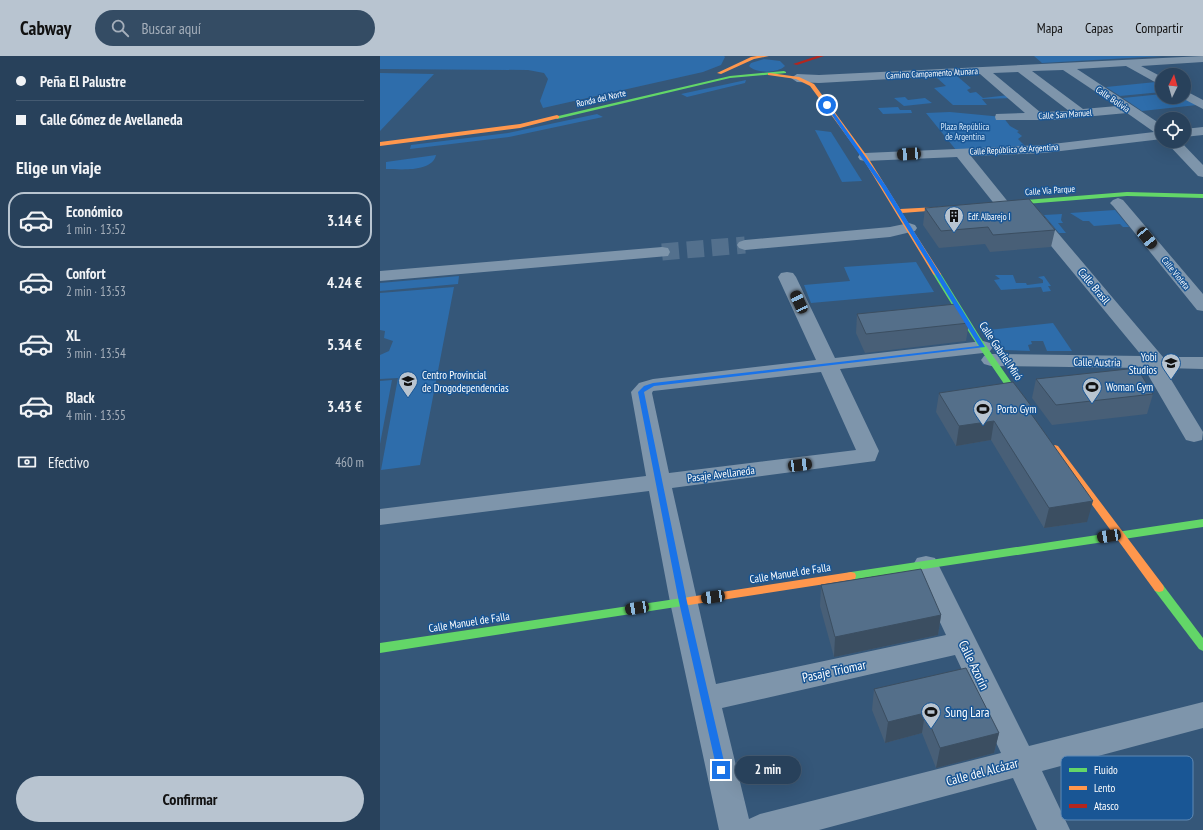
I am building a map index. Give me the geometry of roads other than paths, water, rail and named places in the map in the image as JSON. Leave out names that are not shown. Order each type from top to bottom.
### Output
[{"type":"street","name":"Ronda del Norte","points":[[380,136],[538,116],[736,66],[750,58],[775,56]]},
{"type":"street","points":[[796,70],[805,60],[822,56]]},
{"type":"street","points":[[1027,56],[1041,68]]},
{"type":"street","points":[[1065,66],[1128,64],[1203,58]]},
{"type":"street","points":[[1128,64],[1155,78]]},
{"type":"street","points":[[736,66],[761,74]]},
{"type":"street","name":"Camino Campamento Atunara","points":[[796,70],[824,78],[1065,66]]},
{"type":"street","name":"Calle Bolivia","points":[[1065,66],[1155,126]]},
{"type":"street","points":[[1021,68],[1080,113]]},
{"type":"street","name":"Ronda del Norte","points":[[380,144],[520,126],[730,78],[796,70]]},
{"type":"street","name":"Calle Gabriel Miró","points":[[796,70],[812,85],[865,157],[987,353],[1031,415]]},
{"type":"street","points":[[982,70],[1037,116]]},
{"type":"street","points":[[1191,98],[1203,104]]},
{"type":"street","name":"Calle San Manuel","points":[[1001,117],[1037,116],[1128,109]]},
{"type":"street","points":[[1191,132],[1203,131]]},
{"type":"street","name":"Calle República de Argentina","points":[[865,157],[1044,149],[1155,137]]},
{"type":"street","points":[[1179,148],[1203,173]]},
{"type":"street","points":[[960,152],[998,207]]},
{"type":"street","name":"Calle Vía Parque","points":[[998,207],[1127,194],[1203,196]]},
{"type":"street","name":"Calle Vía Parque","points":[[998,207],[1030,210],[1118,203],[1203,203]]},
{"type":"street","name":"Calle Violeta","points":[[1118,203],[1203,306]]},
{"type":"street","name":"Calle Brasil","points":[[1030,210],[1155,363],[1194,435]]},
{"type":"street","points":[[745,245],[890,232],[907,224],[961,211],[899,211]]},
{"type":"street","points":[[380,276],[662,252]]},
{"type":"street","name":"Pasaje Avellaneda","points":[[380,517],[867,456],[868,451],[787,277]]},
{"type":"street","name":"Calle Austria","points":[[658,482],[640,394],[644,388],[653,385],[828,364],[987,353],[1155,363],[1203,364]]},
{"type":"street","points":[[1049,440],[1203,646]]},
{"type":"street","points":[[658,482],[683,602],[735,830]]},
{"type":"street","name":"Calle Manuel de Falla","points":[[380,648],[1203,523]]},
{"type":"street","name":"Calle Azorín","points":[[926,565],[1054,830]]},
{"type":"street","name":"Pasaje Triomar","points":[[705,699],[962,642]]},
{"type":"street","name":"Calle del Alcázar","points":[[760,830],[1203,715]]},
{"type":"tunnel","points":[[662,252],[745,245]]},
{"type":"place","name":"Edf. Albarejo I","points":[[954,233]]},
{"type":"place","name":"Yobi Studios","points":[[1171,380]]},
{"type":"place","name":"Centro Provincial de Drogodependencias","points":[[408,398]]},
{"type":"place","name":"Woman Gym","points":[[1092,404]]},
{"type":"place","name":"Porto Gym","points":[[983,426]]},
{"type":"place","name":"Sung Lara","points":[[931,729]]},
{"type":"park label","name":"Plaza República de Argentina","points":[[965,132]]}]
